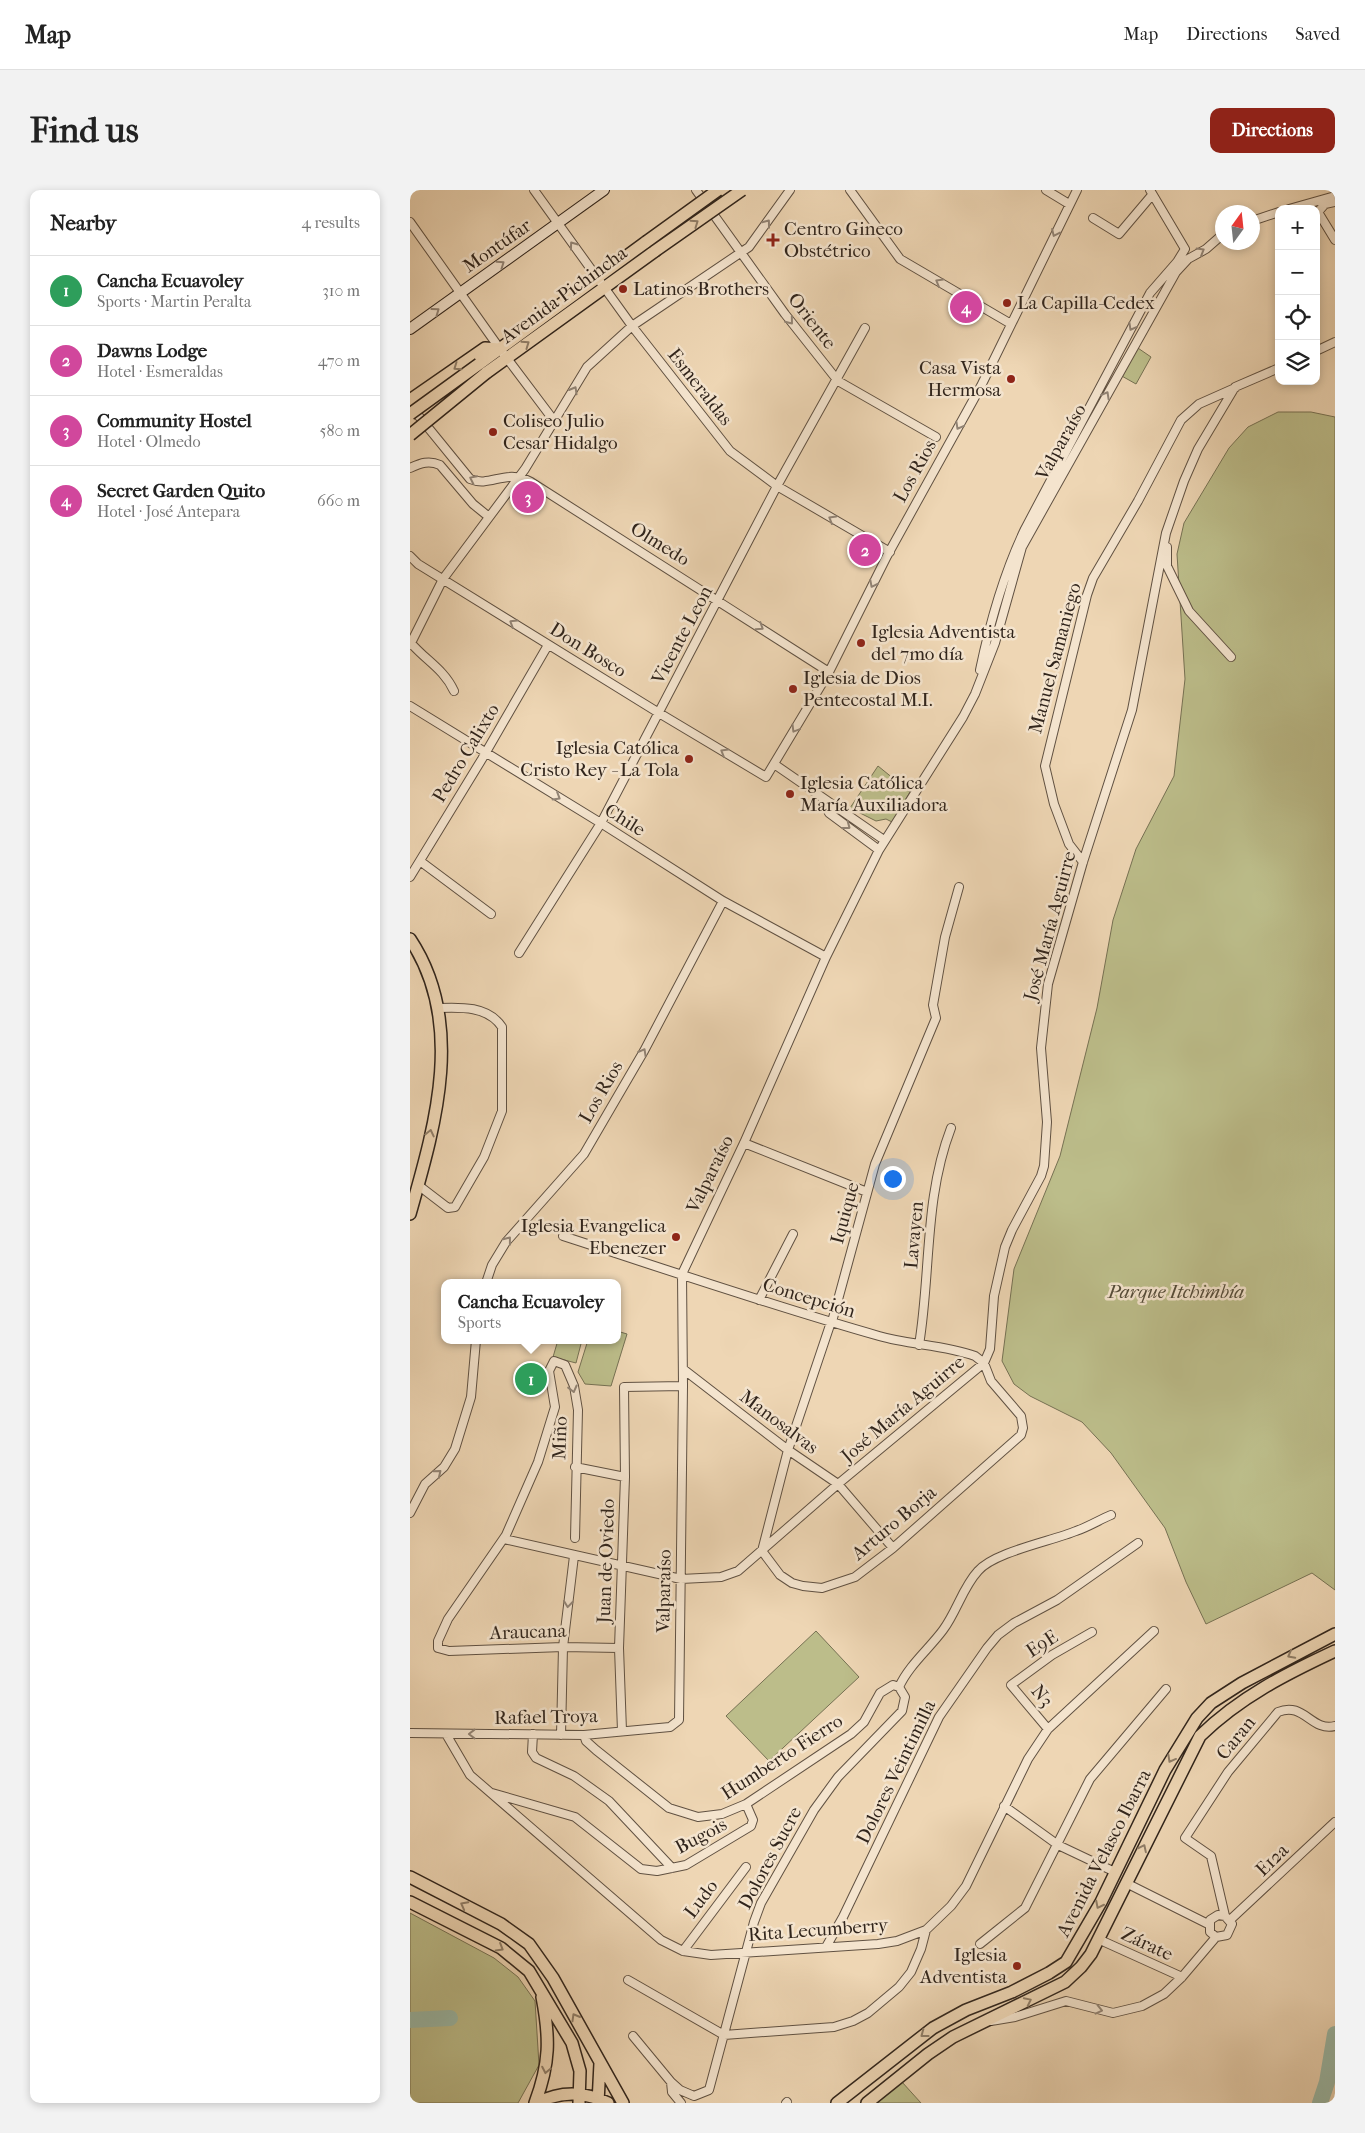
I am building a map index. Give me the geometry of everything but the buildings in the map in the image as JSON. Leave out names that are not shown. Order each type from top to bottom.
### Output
[{"type":"main road","name":"Avenida Pichincha","points":[[410,435],[482,369],[597,278],[718,190]]},
{"type":"main road","name":"Avenida Pichincha","points":[[503,353],[605,288],[742,190]]},
{"type":"main road","points":[[410,400],[485,348],[503,353]]},
{"type":"main road","name":"Avenida Pichincha","points":[[410,414],[482,369]]},
{"type":"main road","points":[[410,1214],[440,1087],[442,1034],[438,1008],[429,978],[412,943]]},
{"type":"main road","name":"Avenida Velasco Ibarra","points":[[838,2103],[933,2028],[966,2010],[1012,1992],[1066,1962],[1076,1948],[1165,1770],[1197,1718],[1210,1703],[1242,1683],[1335,1634]]},
{"type":"main road","name":"Avenida Velasco Ibarra","points":[[867,2103],[928,2054],[953,2037],[1065,1982],[1081,1967],[1098,1939],[1200,1736],[1221,1716],[1247,1696],[1335,1651]]},
{"type":"main road","points":[[410,1877],[501,1924],[529,1944],[553,1978],[623,2103]]},
{"type":"main road","points":[[410,1902],[508,1952],[525,1966],[541,1988],[574,2050],[580,2071],[580,2098]]},
{"type":"main road","points":[[536,2103],[544,2078],[549,2039],[541,1988]]},
{"type":"main road","points":[[536,2103],[557,2095],[601,2101],[600,2059]]},
{"type":"street","name":"Esmeraldas","points":[[534,190],[632,326],[730,451],[777,486],[890,552]]},
{"type":"street","name":"Montúfar","points":[[410,329],[558,225],[604,190]]},
{"type":"street","name":"Oriente","points":[[696,190],[785,314],[838,381],[936,438]]},
{"type":"street","points":[[454,690],[448,678],[436,665],[410,644],[443,579],[520,476],[555,422],[587,367],[632,326],[749,247],[790,190]]},
{"type":"street","points":[[850,190],[900,259],[1012,324]]},
{"type":"street","points":[[1046,190],[1069,204]]},
{"type":"street","name":"Los Rios","points":[[774,764],[829,672],[890,552],[981,386],[1077,190]]},
{"type":"street","points":[[1093,218],[1119,234],[1151,192]]},
{"type":"street","name":"Valparaíso","points":[[975,694],[986,643],[1012,560],[1022,536],[1150,293],[1177,262],[1184,249],[1151,192]]},
{"type":"street","points":[[1303,205],[1335,196]]},
{"type":"street","points":[[1335,202],[1325,204],[1318,212],[1335,240]]},
{"type":"street","points":[[1260,218],[1275,213]]},
{"type":"street","points":[[410,222],[503,353],[555,422]]},
{"type":"street","name":"Valparaíso","points":[[679,1720],[683,1386],[682,1274],[744,1143],[826,957],[878,850],[963,717],[975,694],[995,643],[1022,547],[1176,272],[1188,259],[1206,249],[1215,241]]},
{"type":"street","name":"Vicente Leon","points":[[519,953],[601,823],[777,486],[838,381],[865,328]]},
{"type":"street","points":[[1320,349],[1335,342]]},
{"type":"street","points":[[1235,387],[1275,370]]},
{"type":"street","name":"José María Aguirre","points":[[504,1539],[574,1556],[621,1564],[681,1578],[730,1575],[738,1571],[762,1551],[838,1484],[984,1363],[990,1349],[994,1296],[1005,1247],[1041,1176],[1044,1166],[1047,1122],[1041,1048],[1048,984],[1083,862],[1132,710],[1166,532],[1184,481],[1198,449],[1235,387]]},
{"type":"street","name":"Manuel Samaniego","points":[[1083,862],[1069,844],[1054,804],[1045,766],[1087,595],[1093,578],[1138,501],[1181,420],[1199,404],[1235,387]]},
{"type":"street","points":[[410,405],[466,476],[477,482],[520,476]]},
{"type":"street","points":[[410,468],[423,463],[433,462],[440,465],[473,504],[489,517]]},
{"type":"street","name":"Olmedo","points":[[520,476],[719,600],[829,672]]},
{"type":"street","points":[[494,479],[506,483],[509,491]]},
{"type":"street","points":[[1166,532],[1167,566],[1189,611],[1231,657]]},
{"type":"street","name":"Don Bosco","points":[[410,556],[548,645],[766,777],[774,764]]},
{"type":"street","name":"Pedro Calixto","points":[[410,876],[485,754],[548,645]]},
{"type":"street","name":"Chile","points":[[410,706],[485,754],[601,823],[723,901],[826,957]]},
{"type":"street","points":[[774,764],[884,840]]},
{"type":"street","points":[[822,798],[829,812],[878,850]]},
{"type":"street","points":[[420,861],[491,914]]},
{"type":"street","name":"Iquique","points":[[762,1551],[788,1450],[831,1322],[875,1164],[936,1018],[933,1005],[944,937],[959,887]]},
{"type":"street","name":"Los Rios","points":[[487,1279],[492,1265],[506,1242],[584,1154],[644,1051],[723,901]]},
{"type":"street","points":[[418,1186],[448,1208],[455,1207],[484,1157],[502,1111],[502,1027],[496,1018],[484,1012],[462,1007],[438,1008]]},
{"type":"street","name":"Lavayen","points":[[919,1345],[936,1178],[951,1128]]},
{"type":"street","points":[[744,1143],[867,1192]]},
{"type":"street","points":[[759,1300],[793,1234]]},
{"type":"street","name":"Concepción","points":[[563,1236],[831,1322],[919,1345],[972,1355],[984,1363]]},
{"type":"street","points":[[410,1513],[425,1484],[444,1467],[455,1449],[471,1397],[476,1344]]},
{"type":"street","name":"Miño","points":[[504,1539],[538,1462],[555,1407],[549,1370],[554,1361],[565,1365],[574,1386],[578,1410],[574,1538]]},
{"type":"street","name":"Arturo Borja","points":[[762,1551],[780,1575],[792,1582],[822,1588],[855,1577],[893,1548],[1021,1435],[1023,1428],[1021,1416],[991,1382],[984,1363]]},
{"type":"street","name":"Manosalvas","points":[[683,1369],[788,1450],[838,1484],[893,1548]]},
{"type":"street","name":"Juan de Oviedo","points":[[622,1732],[619,1648],[625,1477],[624,1387],[683,1386]]},
{"type":"street","points":[[575,1467],[625,1477]]},
{"type":"street","points":[[899,1687],[906,1673],[931,1645],[955,1613],[971,1579],[979,1568],[1001,1556],[1077,1531],[1111,1515]]},
{"type":"street","name":"Araucana","points":[[504,1539],[448,1619],[438,1641],[438,1648],[449,1651],[563,1647],[619,1648]]},
{"type":"street","name":"Dolores Veintimilla","points":[[826,1947],[844,1917],[939,1717],[987,1648],[998,1635],[1014,1623],[1058,1600],[1138,1543]]},
{"type":"street","points":[[560,1735],[563,1647],[574,1556]]},
{"type":"street","name":"Rita Lecumberry","points":[[446,1734],[470,1775],[654,1934],[683,1950],[711,1954],[897,1941],[926,1930],[960,1896],[1028,1759],[1048,1729],[1154,1631]]},
{"type":"street","name":"E9E","points":[[1011,1685],[1052,1655],[1092,1632]]},
{"type":"street","name":"Humberto Fierro","points":[[584,1735],[586,1741],[596,1750],[669,1808],[698,1818],[722,1814],[746,1804],[851,1734],[864,1722],[882,1690],[893,1685],[899,1687]]},
{"type":"street","name":"N3","points":[[1011,1685],[1048,1729]]},
{"type":"street","name":"Dolores Sucre","points":[[633,2036],[671,2082],[686,2094],[694,2096],[709,2090],[745,1952],[761,1903],[814,1810],[838,1777],[902,1712],[905,1697],[899,1687]]},
{"type":"street","points":[[980,1944],[1024,1908],[1058,1845],[1090,1779],[1166,1689]]},
{"type":"street","name":"Caran","points":[[1228,1918],[1211,1856],[1185,1838],[1228,1772],[1278,1712],[1287,1708],[1296,1709],[1318,1724],[1329,1727],[1335,1726]]},
{"type":"street","name":"Rafael Troya","points":[[411,1733],[584,1735],[670,1727],[679,1720]]},
{"type":"street","points":[[533,1734],[532,1752],[536,1758],[574,1776],[609,1801],[672,1868]]},
{"type":"street","points":[[489,1791],[575,1817],[641,1869],[657,1871],[672,1868]]},
{"type":"street","name":"Bugois","points":[[672,1868],[699,1859],[751,1826],[753,1820],[746,1804]]},
{"type":"street","points":[[1004,1806],[1058,1845],[1115,1872]]},
{"type":"street","name":"E12a","points":[[1228,1918],[1335,1822]]},
{"type":"street","name":"Ludo","points":[[683,1950],[746,1867]]},
{"type":"street","points":[[1126,1883],[1208,1924],[1210,1932],[1216,1937],[1224,1938],[1230,1932],[1228,1918],[1215,1916],[1208,1924]]},
{"type":"street","points":[[628,1980],[724,2035],[834,2026],[854,2021],[868,2013],[899,1987],[910,1972],[921,1949],[926,1930]]},
{"type":"street","points":[[984,2022],[1015,2017],[1066,2001],[1113,2013],[1142,2006],[1164,1994],[1182,1977],[1216,1937]]},
{"type":"street","name":"Zárate","points":[[1098,1939],[1182,1977]]},
{"type":"street","points":[[671,2082],[672,2092],[681,2103]]},
{"type":"green space","points":[[1135,346],[1151,357],[1136,384],[1120,375]]},
{"type":"green space","name":"Parque Itchimbía","points":[[1278,412],[1311,412],[1335,417],[1335,1590],[1312,1573],[1206,1624],[1186,1582],[1165,1528],[1111,1453],[1082,1422],[1030,1396],[1014,1384],[1002,1361],[1014,1269],[1060,1156],[1097,1008],[1113,920],[1136,849],[1174,776],[1185,679],[1177,554],[1184,523],[1229,448],[1248,427]]},
{"type":"green space","points":[[878,766],[910,792],[892,822],[886,819],[876,821],[850,808]]},
{"type":"green space","points":[[621,1332],[627,1334],[611,1386],[585,1384],[578,1372],[587,1344],[621,1344]]},
{"type":"green space","points":[[557,1344],[581,1344],[576,1363],[553,1357]]},
{"type":"green space","points":[[523,1370],[538,1370],[538,1389],[524,1389]]},
{"type":"green space","points":[[816,1631],[859,1677],[769,1761],[726,1716]]},
{"type":"green space","points":[[410,1913],[494,1958],[518,1977],[535,2001],[539,2065],[518,2103],[410,2103]]},
{"type":"green space","points":[[902,2082],[921,2103],[877,2103]]},
{"type":"waterway","points":[[410,2020],[450,2018]]},
{"type":"waterway","points":[[1320,2103],[1327,2082],[1335,2034]]},
{"type":"place","name":"Centro Gineco Obstétrico","points":[[773,240]]},
{"type":"place","name":"Latinos Brothers","points":[[623,289]]},
{"type":"place","name":"La Capilla-Cedex","points":[[1007,303]]},
{"type":"place","name":"Secret Garden Quito","points":[[966,307]]},
{"type":"place","name":"Casa Vista Hermosa","points":[[1011,379]]},
{"type":"place","name":"Coliseo Julio Cesar Hidalgo","points":[[493,432]]},
{"type":"place","name":"Community Hostel","points":[[528,497]]},
{"type":"place","name":"Dawns Lodge","points":[[865,550]]},
{"type":"place","name":"Iglesia Adventista del 7mo día","points":[[861,643]]},
{"type":"place","name":"Iglesia de Dios Pentecostal M.I.","points":[[793,689]]},
{"type":"place","name":"Iglesia Católica Cristo Rey - La Tola","points":[[689,759]]},
{"type":"place","name":"Iglesia Católica María Auxiliadora","points":[[790,794]]},
{"type":"place","name":"Iglesia Evangelica Ebenezer","points":[[676,1237]]},
{"type":"place","name":"Cancha Ecuavoley","points":[[531,1379]]},
{"type":"place","name":"Iglesia Adventista","points":[[1017,1966]]}]
